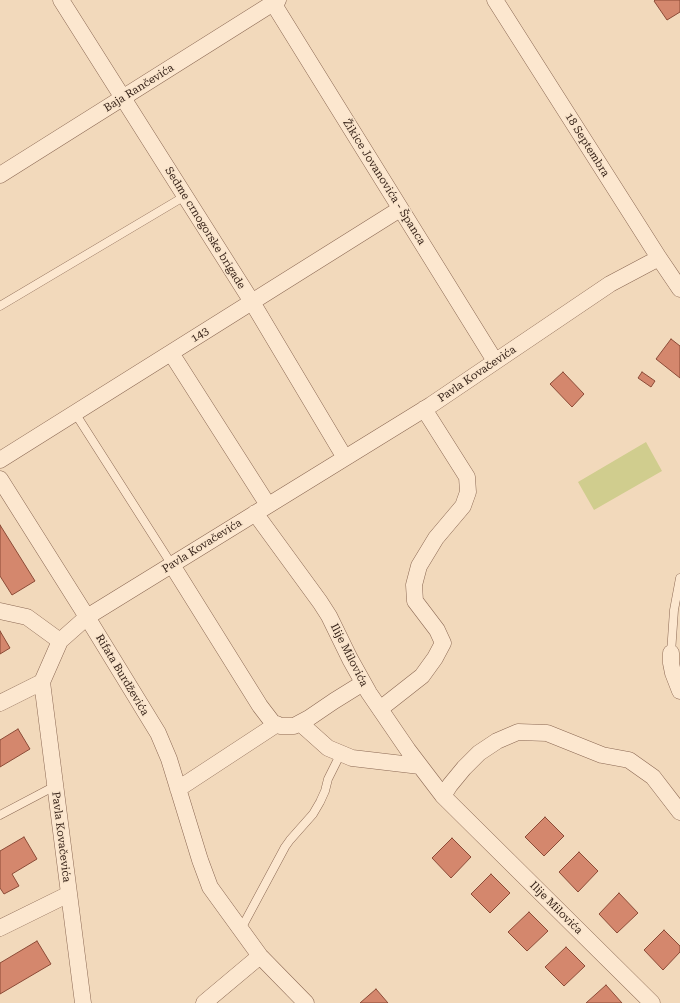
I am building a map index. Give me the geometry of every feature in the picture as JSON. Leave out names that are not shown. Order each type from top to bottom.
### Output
[{"type":"street","name":"Sedme crnogorske brigade","points":[[61,0],[252,302],[345,458]]},
{"type":"street","name":"18 Septembra","points":[[495,0],[680,289]]},
{"type":"street","name":"Baja Rančevića","points":[[0,175],[275,2]]},
{"type":"street","name":"Žikice Jovanovića - Španca","points":[[275,2],[400,209],[495,362]]},
{"type":"street","name":"143","points":[[0,460],[400,209]]},
{"type":"street","name":"Pavla Kovačevića","points":[[82,1003],[42,682],[60,642],[87,617],[424,409],[610,284],[659,258]]},
{"type":"street","name":"Ilije Milovića","points":[[171,353],[262,509],[330,616],[363,683],[420,766],[443,796],[652,1003]]},
{"type":"street","points":[[380,709],[422,676],[444,643],[437,630],[415,601],[414,584],[419,566],[436,538],[463,506],[468,492],[467,477],[424,409]]},
{"type":"street","name":"Rifata Burdževića","points":[[0,479],[158,733],[169,759],[200,860],[210,887],[260,956],[306,1003]]},
{"type":"street","points":[[172,564],[260,706],[273,723],[280,726],[294,726],[363,683]]},
{"type":"street","points":[[0,611],[27,617],[60,642]]},
{"type":"street","points":[[671,653],[673,673],[680,691]]},
{"type":"street","points":[[0,702],[42,682]]},
{"type":"street","points":[[300,723],[328,748],[352,758],[420,766]]},
{"type":"street","points":[[178,789],[277,724]]},
{"type":"street","points":[[443,796],[464,768],[479,753],[497,742],[518,732],[547,733],[602,755],[629,760],[653,777],[680,812]]},
{"type":"street","points":[[0,928],[69,894]]},
{"type":"street","points":[[204,1003],[260,956]]},
{"type":"lane","points":[[0,306],[185,196]]},
{"type":"lane","points":[[75,413],[172,564]]},
{"type":"lane","points":[[671,653],[674,610],[680,578]]},
{"type":"lane","points":[[241,929],[285,847],[313,814],[320,802],[328,780],[341,753]]},
{"type":"lane","points":[[0,815],[55,786]]},
{"type":"shaded area","points":[[646,442],[662,471],[594,510],[578,482]]},
{"type":"building","points":[[680,0],[680,12],[667,20],[654,1]]},
{"type":"building","points":[[671,339],[680,346],[680,378],[656,359]]},
{"type":"building","points":[[563,372],[584,394],[572,407],[550,384]]},
{"type":"building","points":[[642,372],[655,381],[651,387],[638,378]]},
{"type":"building","points":[[0,525],[35,581],[12,595],[0,576]]},
{"type":"building","points":[[0,631],[10,648],[0,654]]},
{"type":"building","points":[[18,729],[30,749],[0,767],[0,740]]},
{"type":"building","points":[[545,817],[564,836],[544,856],[525,837]]},
{"type":"building","points":[[24,837],[37,859],[12,874],[19,886],[4,894],[0,888],[0,851]]},
{"type":"building","points":[[452,838],[471,857],[451,878],[432,858]]},
{"type":"building","points":[[579,852],[598,871],[578,892],[559,872]]},
{"type":"building","points":[[491,874],[510,893],[490,913],[471,894]]},
{"type":"building","points":[[619,893],[638,913],[617,933],[599,914]]},
{"type":"building","points":[[529,912],[548,931],[527,951],[508,932]]},
{"type":"building","points":[[664,930],[680,946],[680,952],[663,970],[644,950]]},
{"type":"building","points":[[37,941],[51,964],[0,994],[0,963]]},
{"type":"building","points":[[566,947],[585,966],[564,986],[545,967]]},
{"type":"building","points":[[606,985],[622,1003],[586,1003]]},
{"type":"building","points":[[376,989],[388,1003],[360,1003]]}]
